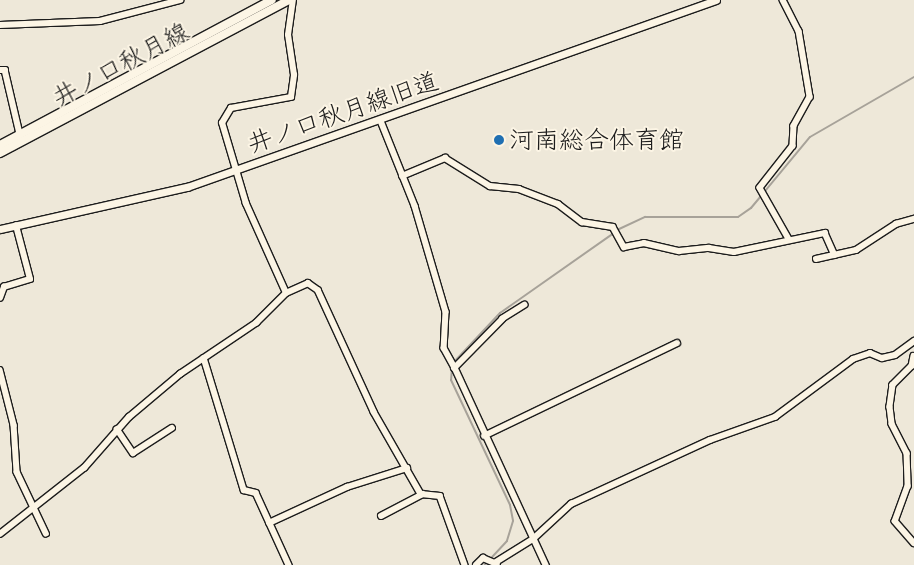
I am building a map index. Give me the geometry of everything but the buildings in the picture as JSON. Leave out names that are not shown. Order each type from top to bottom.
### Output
[{"type":"main road","name":"井ノ口秋月線","points":[[0,153],[22,138],[272,0]]},
{"type":"main road","name":"井ノ口秋月線","points":[[0,145],[22,138],[288,0]]},
{"type":"street","points":[[0,24],[100,21],[180,0]]},
{"type":"street","points":[[0,229],[170,192],[235,172],[222,123],[227,111],[291,97],[294,75],[288,34],[293,0]]},
{"type":"street","name":"井ノ口秋月線旧道","points":[[286,292],[235,172],[716,0]]},
{"type":"street","points":[[783,0],[799,31],[810,97],[794,126],[793,146],[760,188],[769,198],[788,239]]},
{"type":"street","points":[[0,70],[5,70],[22,138]]},
{"type":"street","points":[[381,121],[402,176],[446,312],[444,348],[546,565]]},
{"type":"street","points":[[402,176],[444,158],[490,186],[519,189],[558,204],[582,222],[612,227],[624,247],[644,243],[689,251],[708,248],[734,252],[788,239],[825,234],[835,255]]},
{"type":"street","points":[[816,259],[856,250],[896,224],[914,219]]},
{"type":"street","points":[[0,298],[4,287],[30,279],[16,226]]},
{"type":"street","points":[[0,534],[35,510],[84,468],[117,429],[204,358],[256,323],[286,292],[308,283],[318,290],[374,412],[422,494]]},
{"type":"street","points":[[455,368],[503,319],[525,305]]},
{"type":"street","points":[[476,565],[483,558],[496,563],[533,539],[571,504],[710,440],[775,417],[853,359],[870,353],[882,358],[895,355],[914,341]]},
{"type":"street","points":[[484,436],[677,343]]},
{"type":"street","points":[[914,356],[912,366],[893,385],[890,407],[892,424],[906,453],[908,486],[895,521],[914,543]]},
{"type":"street","points":[[204,358],[244,490],[256,493],[268,523],[289,565]]},
{"type":"street","points":[[0,370],[14,425],[17,472],[46,534]]},
{"type":"street","points":[[117,429],[132,453],[172,428]]},
{"type":"street","points":[[268,523],[347,487],[407,468]]},
{"type":"street","points":[[381,516],[422,494],[440,496],[465,565]]},
{"type":"waterway","points":[[617,230],[645,217],[738,217],[751,208],[810,137],[914,77]]},
{"type":"waterway","points":[[453,363],[500,313],[614,233]]},
{"type":"waterway","points":[[452,367],[451,380],[510,505],[513,521],[507,541],[485,565]]},
{"type":"place","name":"河南総合体育館","points":[[499,140]]}]
